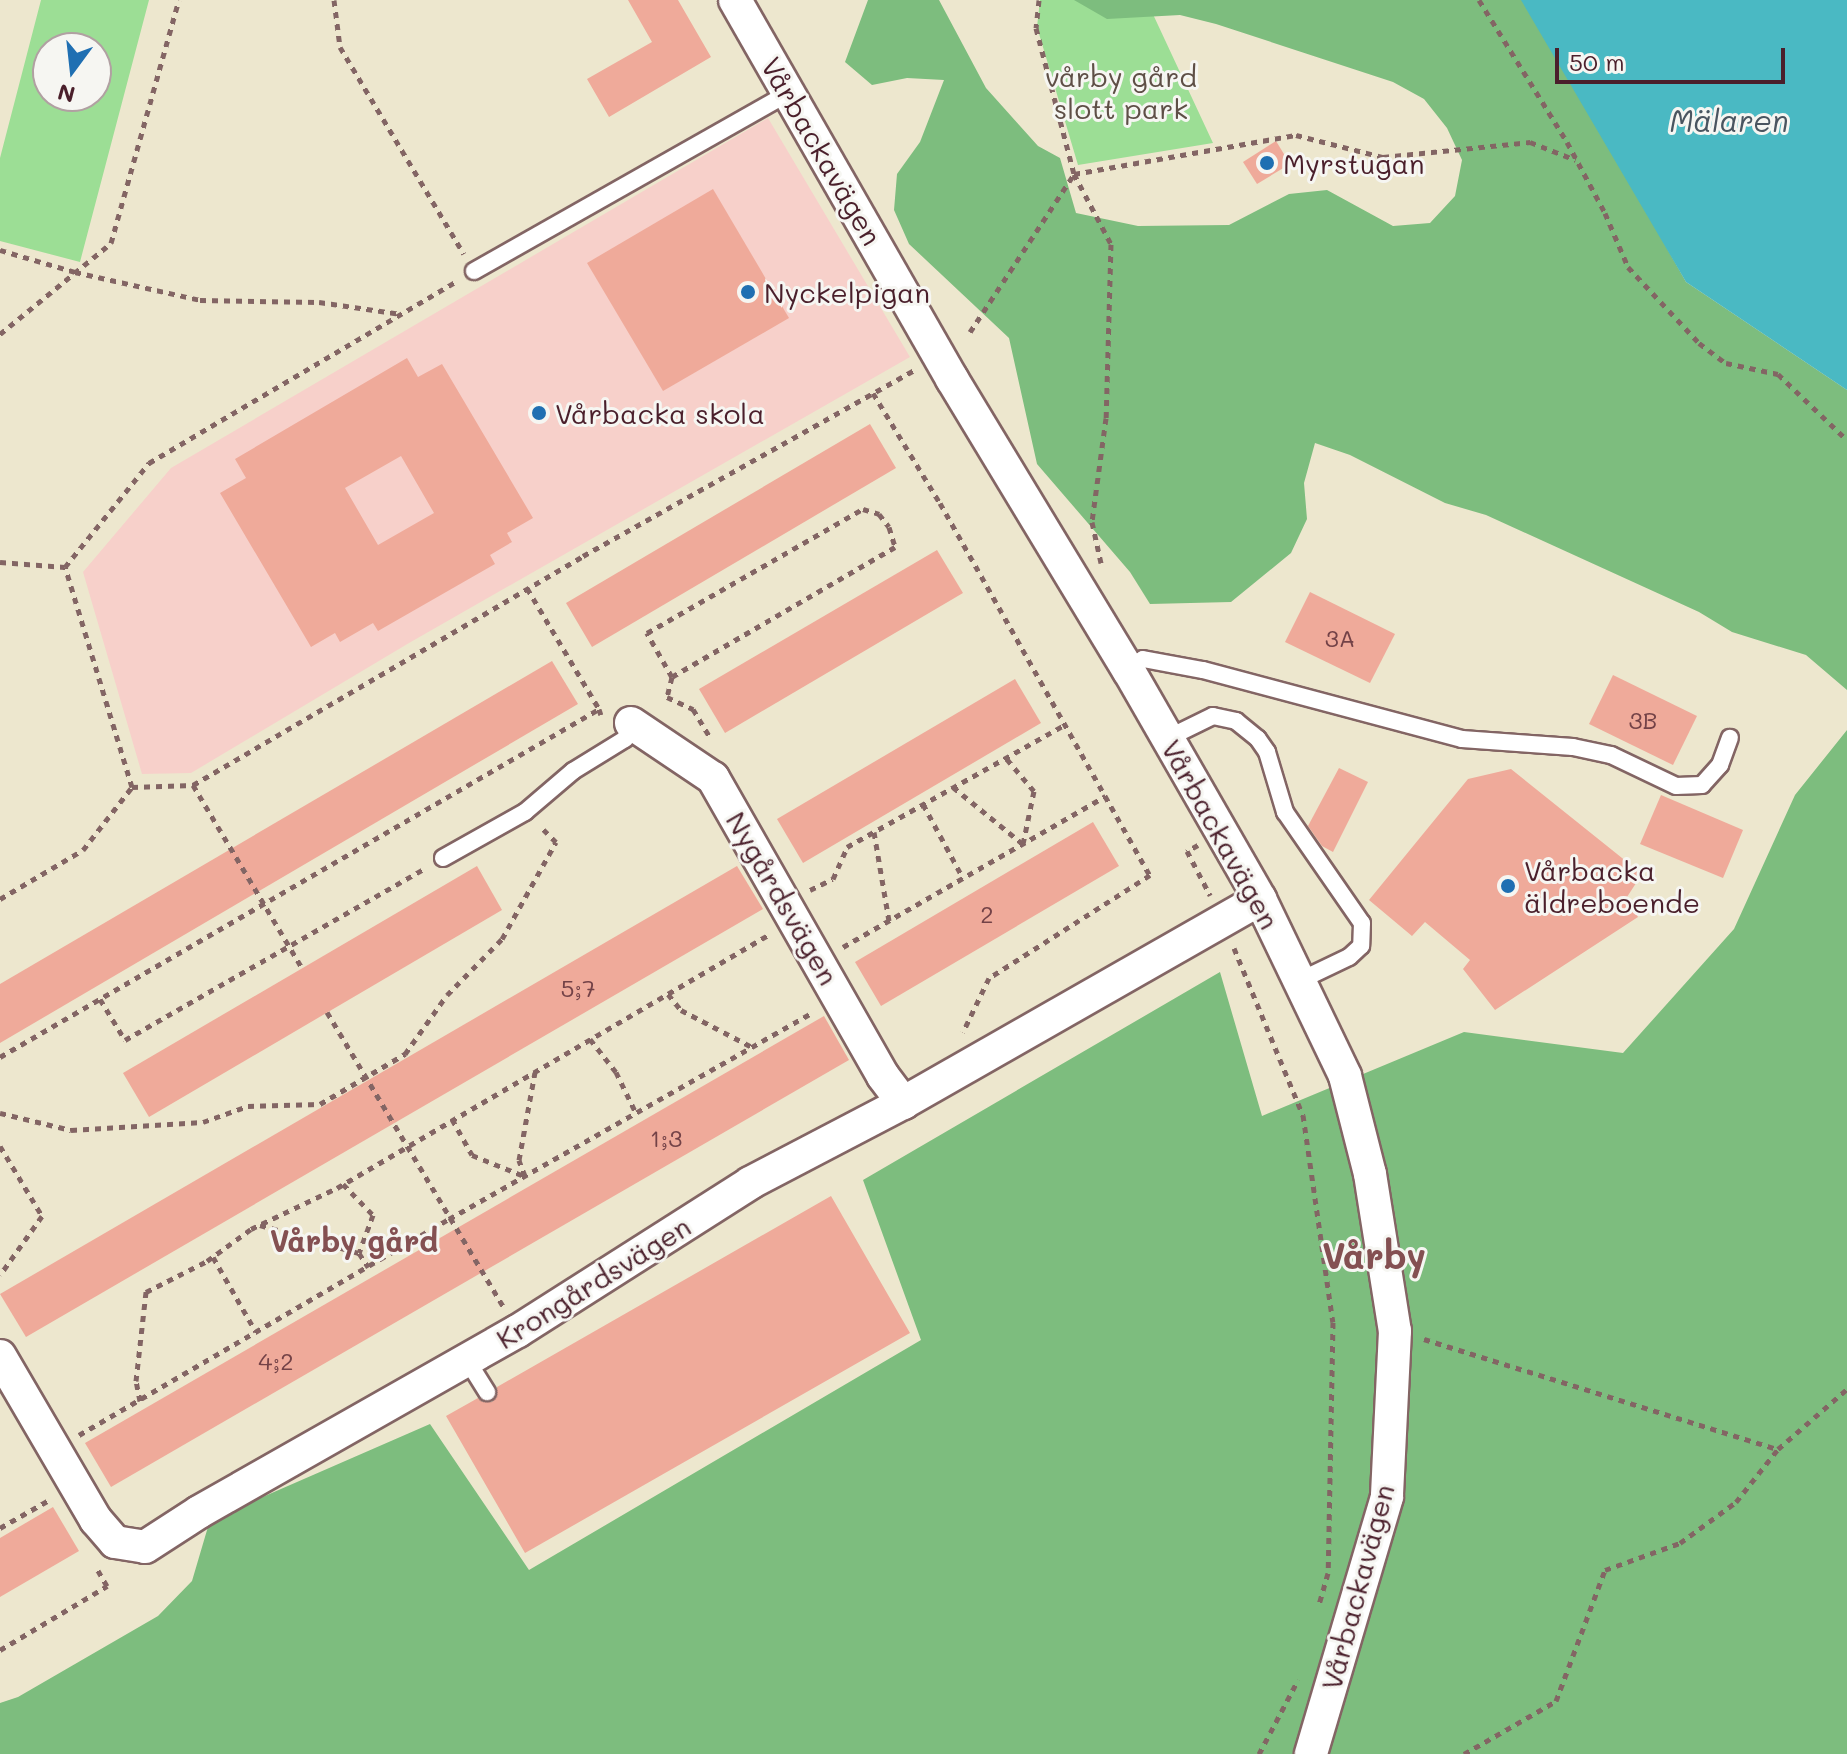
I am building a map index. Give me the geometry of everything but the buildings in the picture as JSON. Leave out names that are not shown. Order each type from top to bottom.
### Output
[{"type":"street","name":"Vårbackavägen","points":[[735,0],[952,379],[1129,671],[1260,899],[1345,1076],[1370,1174],[1395,1331],[1387,1497],[1311,1754]]},
{"type":"street","name":"Nygårdsvägen","points":[[631,723],[713,778],[841,997],[883,1076],[903,1103]]},
{"type":"street","name":"Krongårdsvägen","points":[[0,1356],[96,1520],[115,1542],[145,1547],[199,1512],[518,1331],[750,1183],[903,1103],[1260,899]]},
{"type":"lane","points":[[474,271],[788,93]]},
{"type":"lane","points":[[1129,671],[1143,659],[1203,670],[1462,739],[1573,747],[1611,755],[1676,786],[1702,785],[1720,765],[1730,738]]},
{"type":"lane","points":[[1168,738],[1213,716],[1236,721],[1258,739],[1267,752],[1285,812],[1362,923],[1361,946],[1349,957],[1299,981]]},
{"type":"lane","points":[[443,858],[525,812],[573,771],[625,739],[631,723]]},
{"type":"lane","points":[[467,1360],[487,1392]]},
{"type":"path","points":[[0,334],[111,243],[179,0]]},
{"type":"path","points":[[65,567],[149,463],[474,271],[340,47],[334,0]]},
{"type":"path","points":[[1039,0],[1036,28],[1074,174],[1111,244],[1106,418],[1092,522],[1104,573]]},
{"type":"path","points":[[1479,0],[1576,160],[1605,213],[1628,267],[1699,343],[1726,363],[1778,374],[1847,440]]},
{"type":"path","points":[[970,332],[1074,174],[1296,135],[1383,157],[1530,142],[1576,160]]},
{"type":"path","points":[[0,250],[75,272],[200,300],[319,302],[402,314]]},
{"type":"path","points":[[132,787],[193,785],[527,588],[915,370]]},
{"type":"path","points":[[873,393],[1066,724],[1150,875],[989,978],[962,1033],[949,1040]]},
{"type":"path","points":[[672,677],[895,547],[889,527],[879,514],[863,509],[647,633],[672,677],[667,697],[693,709],[717,748]]},
{"type":"path","points":[[0,562],[65,567]]},
{"type":"path","points":[[65,567],[132,787]]},
{"type":"path","points":[[527,588],[603,718],[631,723]]},
{"type":"path","points":[[0,1057],[265,906],[599,709]]},
{"type":"path","points":[[811,904],[804,893],[833,879],[847,847],[1066,724]]},
{"type":"path","points":[[1006,758],[1034,791],[1023,844]]},
{"type":"path","points":[[193,785],[302,968]]},
{"type":"path","points":[[0,899],[83,850],[132,787]]},
{"type":"path","points":[[953,787],[1023,844]]},
{"type":"path","points":[[832,938],[839,949],[1106,796]]},
{"type":"path","points":[[923,804],[963,878]]},
{"type":"path","points":[[874,832],[889,921]]},
{"type":"path","points":[[1222,832],[1187,851],[1223,920],[1303,1115],[1333,1322],[1328,1573],[1316,1619]]},
{"type":"path","points":[[0,1113],[71,1130],[203,1122],[248,1106],[320,1104],[405,1054],[447,995],[502,939],[556,842]]},
{"type":"path","points":[[100,999],[125,1040],[443,858]]},
{"type":"path","points":[[140,1401],[136,1381],[146,1292],[213,1257],[260,1225],[343,1184],[781,928]]},
{"type":"path","points":[[668,994],[681,1010],[753,1047]]},
{"type":"path","points":[[70,1440],[449,1219],[841,997]]},
{"type":"path","points":[[327,1012],[518,1331]]},
{"type":"path","points":[[590,1039],[616,1072],[636,1113]]},
{"type":"path","points":[[525,1176],[519,1160],[536,1071]]},
{"type":"path","points":[[452,1119],[472,1155],[525,1176]]},
{"type":"path","points":[[0,1146],[42,1216],[0,1275]]},
{"type":"path","points":[[343,1184],[373,1215],[359,1253]]},
{"type":"path","points":[[260,1225],[359,1253],[368,1267]]},
{"type":"path","points":[[213,1257],[256,1332]]},
{"type":"path","points":[[488,1311],[514,1296]]},
{"type":"path","points":[[1395,1331],[1778,1449]]},
{"type":"path","points":[[1464,1754],[1556,1701],[1605,1570],[1680,1543],[1736,1502],[1778,1449],[1847,1389]]},
{"type":"path","points":[[0,1528],[57,1496]]},
{"type":"path","points":[[0,1650],[107,1586],[93,1560]]},
{"type":"path","points":[[1259,1754],[1303,1664]]},
{"type":"shaded area","name":"Vårbacka skola","points":[[768,118],[910,357],[409,643],[191,773],[142,774],[83,572],[171,468]]},
{"type":"green space","points":[[41,0],[149,0],[80,262],[0,241],[0,158],[32,35],[32,112],[112,112],[112,32],[33,32]]},
{"type":"green space","points":[[868,0],[939,0],[986,88],[1038,146],[1060,158],[1076,213],[1138,226],[1229,225],[1289,194],[1327,190],[1393,226],[1430,223],[1455,196],[1462,160],[1447,128],[1424,99],[1393,82],[1216,24],[1180,15],[1107,19],[1074,0],[1527,0],[1686,282],[1847,390],[1847,690],[1806,655],[1732,632],[1699,612],[1486,515],[1445,503],[1350,455],[1315,443],[1304,483],[1307,519],[1291,553],[1231,602],[1150,604],[1130,572],[1037,464],[1009,338],[909,244],[894,210],[897,174],[920,142],[944,80],[907,78],[872,85],[845,62]]},
{"type":"green space","name":"vårby gård slott park","points":[[1040,0],[1151,0],[1151,10],[1213,143],[1078,165],[1037,27]]},
{"type":"green space","points":[[1847,730],[1847,1754],[0,1754],[0,1703],[18,1697],[158,1616],[192,1581],[210,1520],[430,1424],[529,1570],[921,1340],[863,1180],[1220,972],[1262,1116],[1464,1032],[1623,1053],[1734,929],[1795,795]]},
{"type":"water","name":"Mälaren","points":[[1521,0],[1847,0],[1847,390],[1686,282]]},
{"type":"place","name":"Myrstugan","points":[[1267,163]]},
{"type":"place","name":"Nyckelpigan","points":[[748,292]]},
{"type":"place","name":"Vårbacka skola","points":[[539,413]]},
{"type":"place","name":"Vårbacka äldreboende","points":[[1508,886]]},
{"type":"district","name":"Vårby gård","points":[[354,1240]]},
{"type":"district","name":"Vårby","points":[[1374,1255]]}]
